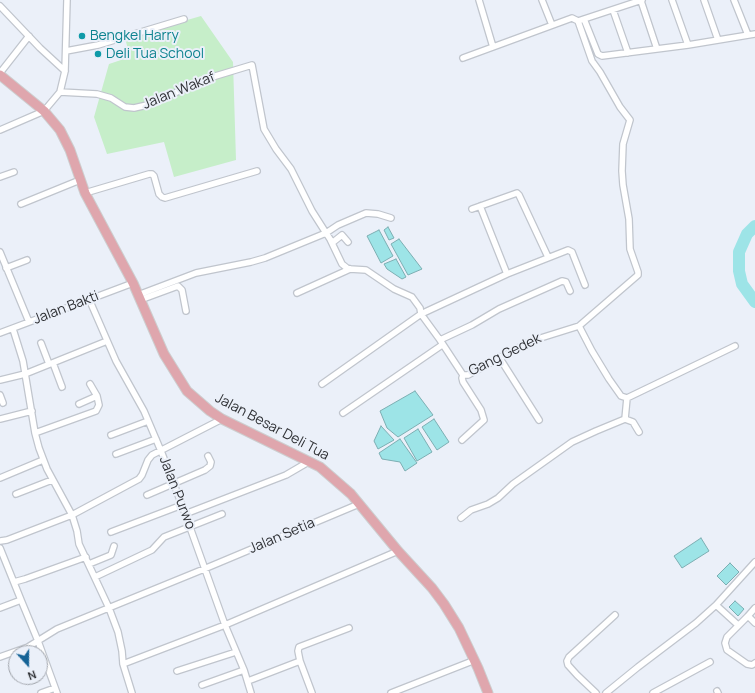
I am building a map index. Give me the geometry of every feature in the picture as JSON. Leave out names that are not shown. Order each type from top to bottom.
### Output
[{"type":"main road","name":"Jalan Besar Deli Tua","points":[[0,74],[44,111],[60,130],[68,143],[85,194],[133,282],[164,354],[187,391],[210,411],[222,419],[310,461],[325,470],[351,494],[398,552],[432,588],[444,604],[459,628],[488,693]]},
{"type":"street","points":[[0,130],[44,111],[60,92],[65,71],[67,0]]},
{"type":"street","points":[[479,0],[493,47]]},
{"type":"street","points":[[542,0],[552,25]]},
{"type":"street","points":[[463,58],[572,18],[578,21],[641,0],[657,49]]},
{"type":"street","points":[[672,0],[688,45]]},
{"type":"street","points":[[704,0],[718,40]]},
{"type":"street","points":[[734,0],[748,35]]},
{"type":"street","points":[[0,6],[65,71]]},
{"type":"street","points":[[613,10],[628,53]]},
{"type":"street","points":[[66,51],[98,45],[184,18]]},
{"type":"street","points":[[584,19],[600,56],[688,45],[755,34]]},
{"type":"street","name":"Gang Gedek","points":[[350,269],[366,270],[394,289],[412,297],[420,308],[420,314],[463,375],[468,375],[530,341],[579,326],[638,275],[630,249],[628,212],[622,171],[623,144],[630,120],[620,107],[592,61],[578,21]]},
{"type":"street","points":[[0,74],[29,36]]},
{"type":"street","name":"Jalan Wakaf","points":[[60,92],[97,94],[111,98],[125,107],[134,108],[147,105],[209,78],[252,65],[264,129],[276,149],[291,169],[312,211],[326,233]]},
{"type":"street","points":[[0,177],[14,172]]},
{"type":"street","points":[[85,194],[152,174],[154,176],[159,194],[165,198],[257,172]]},
{"type":"street","points":[[21,204],[80,180]]},
{"type":"street","points":[[472,209],[517,193],[548,258]]},
{"type":"street","points":[[480,206],[508,274]]},
{"type":"street","points":[[139,298],[188,275],[265,258],[326,233],[338,225],[366,213],[378,214],[391,218]]},
{"type":"street","points":[[326,233],[342,264],[350,269]]},
{"type":"street","points":[[332,243],[342,235],[348,242]]},
{"type":"street","points":[[322,384],[420,314],[508,274],[548,258],[570,250],[585,285]]},
{"type":"street","points":[[0,252],[29,322]]},
{"type":"street","points":[[6,268],[27,260]]},
{"type":"street","points":[[297,293],[350,269]]},
{"type":"street","points":[[343,413],[441,342],[499,309],[562,281],[566,282],[570,292]]},
{"type":"street","name":"Jalan Bakti","points":[[0,333],[133,282]]},
{"type":"street","points":[[139,298],[178,286],[182,290],[186,311]]},
{"type":"street","name":"Jalan Purwo","points":[[89,299],[116,361],[140,403],[161,451],[225,625],[244,670],[251,693]]},
{"type":"street","points":[[579,326],[609,379],[621,396],[627,398],[735,346]]},
{"type":"street","points":[[13,329],[23,361],[35,433],[43,460],[52,480],[72,516],[77,531],[79,544],[109,608],[118,632],[123,664],[132,693]]},
{"type":"street","points":[[0,380],[25,374],[107,341]]},
{"type":"street","points":[[41,343],[62,387]]},
{"type":"street","points":[[499,358],[539,420]]},
{"type":"street","points":[[462,440],[484,420],[481,410],[463,382],[463,375]]},
{"type":"street","points":[[35,433],[96,411],[99,405],[97,396],[90,384]]},
{"type":"street","points":[[0,395],[3,403]]},
{"type":"street","points":[[79,404],[97,396]]},
{"type":"street","points":[[625,419],[627,398]]},
{"type":"street","points":[[0,419],[32,411]]},
{"type":"street","points":[[0,541],[7,540],[72,516],[139,479],[150,457],[222,419]]},
{"type":"street","points":[[462,518],[471,510],[488,504],[498,498],[513,484],[572,442],[625,419],[633,422],[639,432]]},
{"type":"street","points":[[111,435],[148,421]]},
{"type":"street","points":[[116,454],[156,439]]},
{"type":"street","points":[[147,495],[198,474],[210,466],[211,462],[208,456]]},
{"type":"street","points":[[0,478],[43,460]]},
{"type":"street","points":[[185,514],[286,475],[310,461]]},
{"type":"street","points":[[16,494],[52,480]]},
{"type":"street","name":"Jalan Setia","points":[[0,657],[28,647],[57,629],[359,504]]},
{"type":"street","points":[[111,532],[182,505]]},
{"type":"street","points":[[95,576],[152,550],[161,539],[222,514]]},
{"type":"street","points":[[89,564],[111,555],[114,546]]},
{"type":"street","points":[[0,548],[38,641],[56,690],[41,693]]},
{"type":"street","points":[[123,664],[225,625],[398,552]]},
{"type":"street","points":[[14,582],[86,557]]},
{"type":"street","points":[[606,693],[696,623],[716,605],[755,562]]},
{"type":"street","points":[[0,608],[21,600]]},
{"type":"street","points":[[716,605],[738,625]]},
{"type":"street","points":[[755,608],[725,640],[725,646],[747,664],[752,665],[755,663]]},
{"type":"street","points":[[596,693],[577,675],[568,665],[567,661],[569,657],[615,615]]},
{"type":"street","points":[[748,616],[755,623]]},
{"type":"street","points":[[312,693],[300,661],[298,651],[299,647],[349,628]]},
{"type":"street","points":[[177,671],[236,652]]},
{"type":"street","points":[[390,693],[474,660]]},
{"type":"street","points":[[248,681],[300,661]]},
{"type":"street","points":[[653,693],[710,662]]},
{"type":"street","points":[[202,685],[244,670]]},
{"type":"green space","points":[[201,16],[233,62],[236,160],[174,177],[164,142],[107,154],[94,117],[109,64],[130,57],[125,38]]},
{"type":"water","points":[[388,227],[394,238],[389,240],[384,230]]},
{"type":"water","points":[[379,230],[393,256],[381,263],[367,236]]},
{"type":"water","points":[[399,239],[422,269],[408,275],[391,244]]},
{"type":"water","points":[[396,259],[406,277],[402,279],[387,269],[384,264]]},
{"type":"water","points":[[415,391],[433,415],[398,437],[387,428],[380,411]]},
{"type":"water","points":[[434,419],[449,442],[437,450],[422,427]]},
{"type":"water","points":[[381,426],[394,440],[378,449],[374,441]]},
{"type":"water","points":[[418,429],[432,452],[417,461],[404,438]]},
{"type":"water","points":[[400,439],[417,463],[405,471],[400,462],[382,459],[379,453]]},
{"type":"water","points":[[701,538],[709,551],[682,568],[674,556]]},
{"type":"water","points":[[730,563],[739,572],[726,585],[717,576]]},
{"type":"water","points":[[735,601],[744,609],[738,616],[729,607]]},
{"type":"waterway","points":[[755,226],[747,234],[739,252],[739,271],[742,284],[755,302]]},
{"type":"place","name":"Bengkel Harry","points":[[82,36]]},
{"type":"place","name":"Deli Tua School","points":[[98,54]]}]
